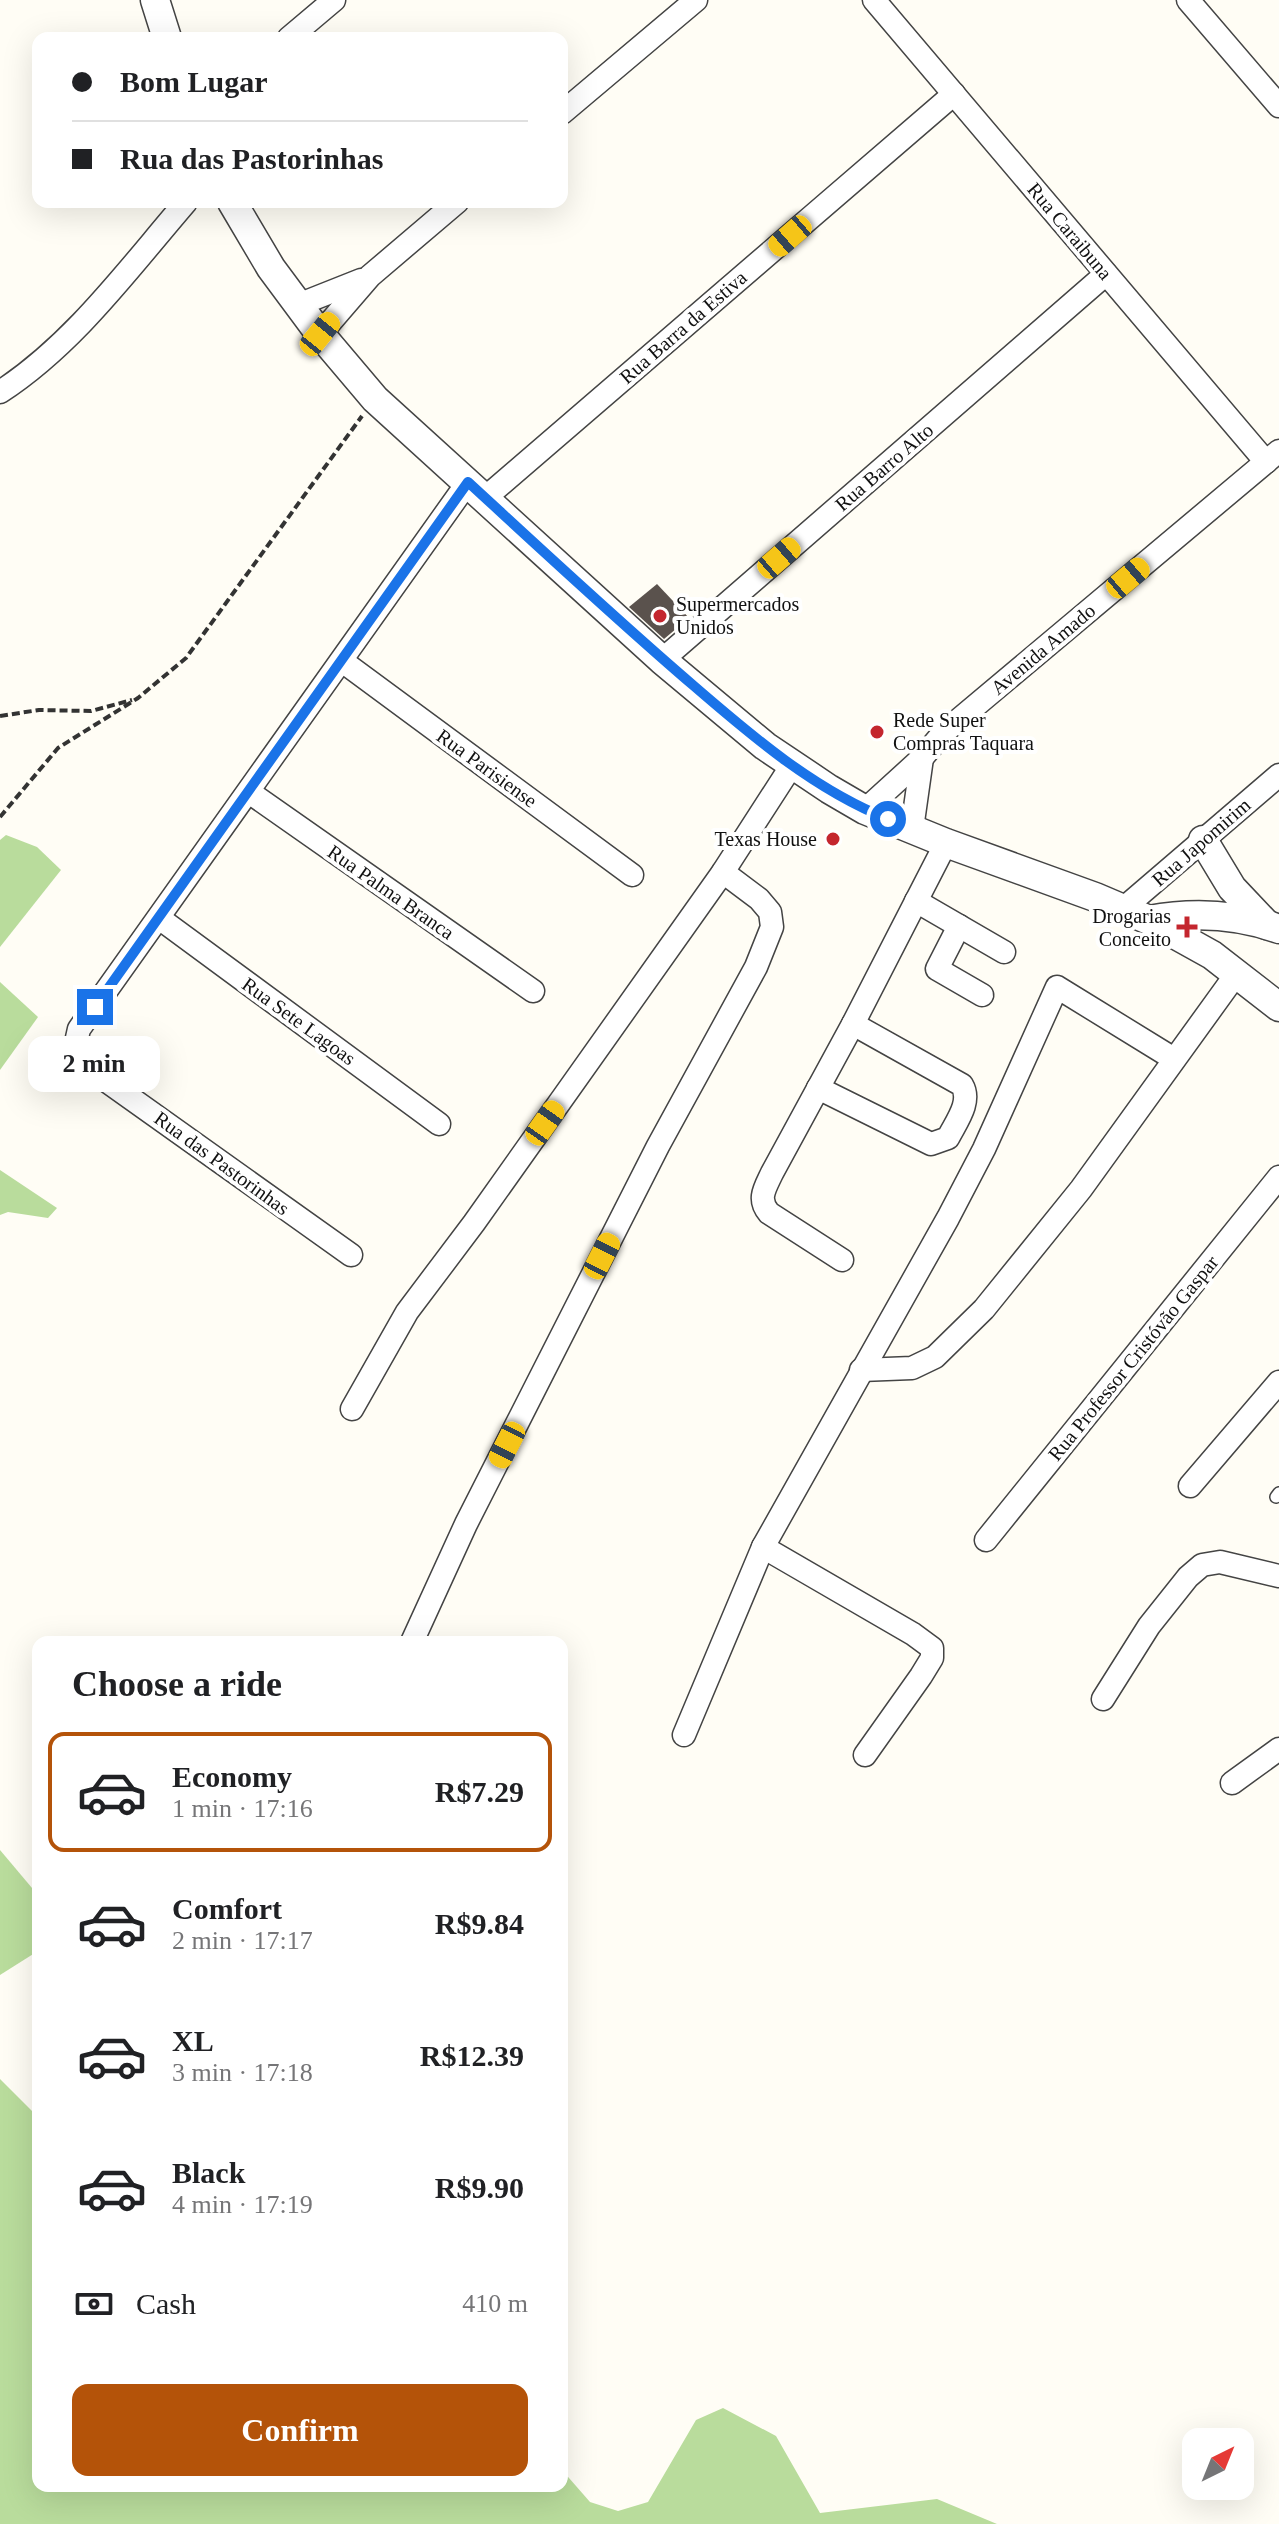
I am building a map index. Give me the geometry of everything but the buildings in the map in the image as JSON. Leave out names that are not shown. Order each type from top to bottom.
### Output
[{"type":"street","points":[[155,0],[165,32]]},
{"type":"street","points":[[296,32],[334,0]]},
{"type":"street","points":[[568,108],[696,0]]},
{"type":"street","name":"Rua Caraibuna","points":[[874,0],[1106,274],[1272,457]]},
{"type":"street","points":[[1188,0],[1279,106]]},
{"type":"street","name":"Rua Barra da Estiva","points":[[477,490],[954,94]]},
{"type":"street","points":[[0,392],[72,333],[181,208]]},
{"type":"street","points":[[236,208],[271,268],[298,305],[375,399],[662,660],[765,746],[865,810],[1136,914],[1212,955],[1279,1007]]},
{"type":"street","points":[[320,334],[370,276],[450,208]]},
{"type":"street","name":"Rua Barro Alto","points":[[662,660],[1106,274]]},
{"type":"street","points":[[298,305],[370,276]]},
{"type":"street","name":"Avenida Amado","points":[[865,810],[922,758],[943,733],[1272,457]]},
{"type":"street","name":"Rua das Pastorinhas","points":[[351,1255],[87,1067],[75,1047],[79,1029],[342,661],[477,490]]},
{"type":"street","name":"Rua Parisiense","points":[[342,661],[632,875]]},
{"type":"street","points":[[912,829],[922,758]]},
{"type":"street","points":[[352,1409],[407,1312],[474,1223],[723,872],[792,765]]},
{"type":"street","name":"Rua Japomirim","points":[[1136,914],[1203,840],[1279,775]]},
{"type":"street","name":"Rua Palma Branca","points":[[249,792],[533,991]]},
{"type":"street","points":[[1203,840],[1232,888],[1273,927]]},
{"type":"street","points":[[842,1260],[769,1213],[761,1198],[946,843]]},
{"type":"street","points":[[415,1636],[466,1524],[658,1146],[756,967],[772,927],[770,912],[759,899],[723,872]]},
{"type":"street","points":[[916,901],[1004,952]]},
{"type":"street","points":[[1136,914],[1207,914],[1273,927]]},
{"type":"street","name":"Rua Sete Lagoas","points":[[159,918],[439,1124]]},
{"type":"street","points":[[959,926],[937,969],[982,995]]},
{"type":"street","points":[[861,1370],[912,1368],[935,1357],[984,1309],[1081,1189],[1237,973]]},
{"type":"street","points":[[684,1735],[763,1547],[948,1218],[984,1149],[1057,987],[1174,1059]]},
{"type":"street","points":[[818,1088],[931,1144],[948,1138],[967,1100],[962,1085],[853,1024]]},
{"type":"street","name":"Rua Professor Cristóvão Gaspar","points":[[986,1540],[1279,1177]]},
{"type":"street","points":[[1190,1486],[1279,1382]]},
{"type":"street","points":[[763,1547],[932,1648],[932,1658],[921,1676],[865,1755]]},
{"type":"street","points":[[1103,1699],[1149,1626],[1188,1577],[1202,1565],[1220,1562],[1279,1576]]},
{"type":"street","points":[[1232,1783],[1279,1749]]},
{"type":"path","points":[[0,817],[58,748],[138,698],[186,658],[375,399]]},
{"type":"path","points":[[0,716],[39,710],[91,711],[138,698]]},
{"type":"green space","points":[[6,835],[37,847],[61,870],[0,947],[0,840]]},
{"type":"green space","points":[[0,982],[38,1017],[0,1070]]},
{"type":"green space","points":[[0,1170],[57,1208],[48,1218],[8,1212],[0,1215]]},
{"type":"green space","points":[[0,1850],[32,1888],[32,1955],[0,1975]]},
{"type":"green space","points":[[0,2079],[32,2111],[32,2492],[568,2492],[568,2477],[590,2502],[618,2511],[648,2502],[696,2420],[723,2408],[776,2436],[820,2513],[937,2499],[997,2524],[0,2524]]},
{"type":"place","name":"Supermercados Unidos","points":[[660,616]]},
{"type":"place","name":"Rede Super Compras Taquara","points":[[877,732]]},
{"type":"place","name":"Texas House","points":[[833,839]]},
{"type":"place","name":"Drogarias Conceito","points":[[1187,927]]},
{"type":"route","points":[[95,1007],[468,482],[662,660],[765,746],[829,789],[865,810],[888,819]]}]
